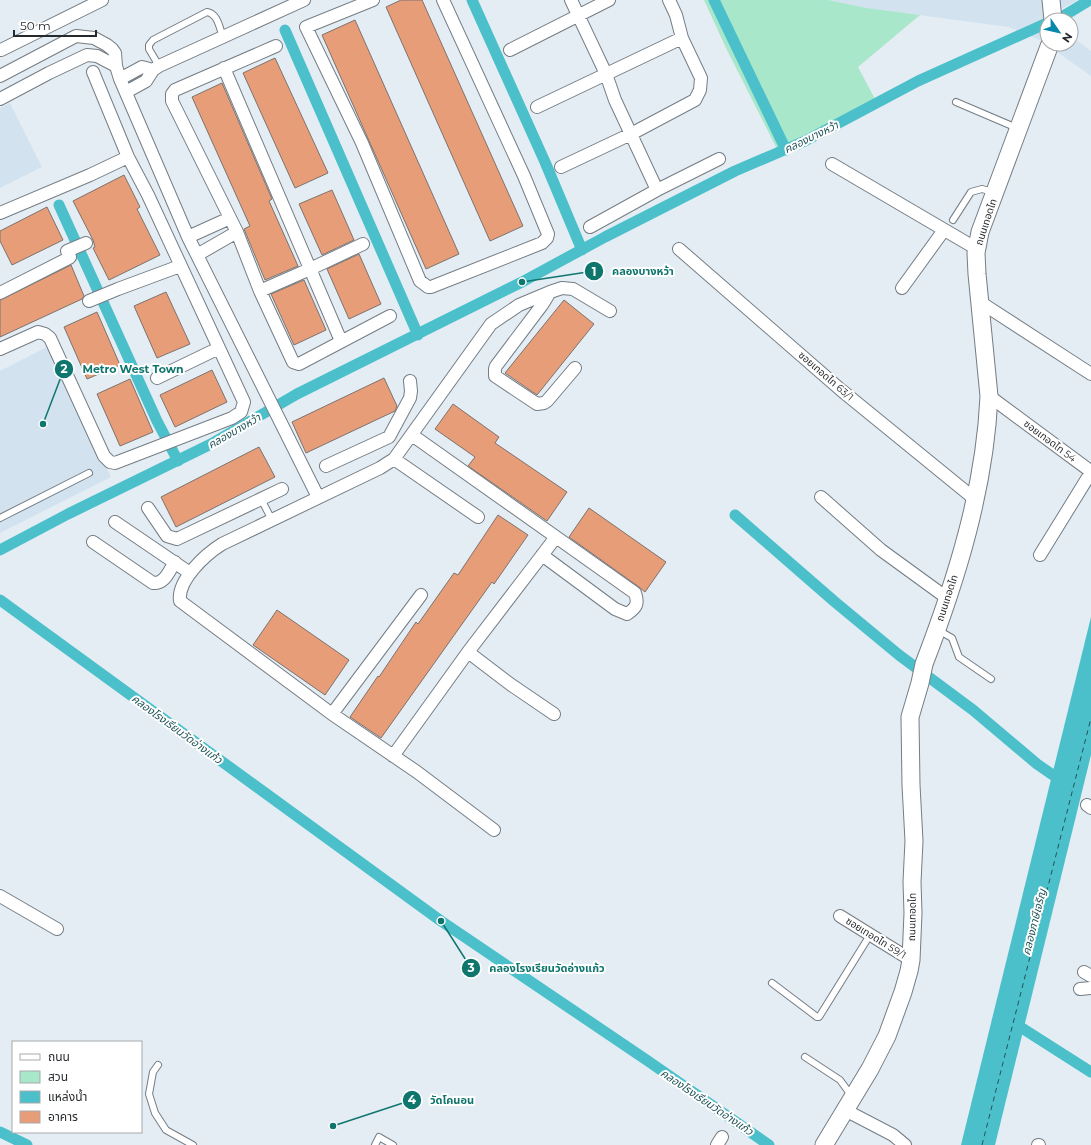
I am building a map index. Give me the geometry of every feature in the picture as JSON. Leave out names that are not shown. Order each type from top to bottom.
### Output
[{"type":"main road","name":"ถนนเทอดไท","points":[[824,1145],[870,1069],[887,1036],[903,992],[911,960],[914,841],[910,717],[964,544],[976,500],[987,420],[989,396],[977,274],[977,249],[980,232],[1047,52]]},
{"type":"street","points":[[1,50],[102,0]]},
{"type":"street","points":[[126,92],[146,81],[156,68],[304,0]]},
{"type":"street","points":[[366,1],[306,27],[362,143],[420,280],[428,287],[431,287],[542,243],[547,238],[548,234],[524,176],[443,0]]},
{"type":"street","points":[[571,0],[606,74],[615,100],[657,190]]},
{"type":"street","points":[[510,50],[609,0]]},
{"type":"street","points":[[561,167],[631,134],[695,100],[700,90],[701,78],[682,38],[676,15],[669,0]]},
{"type":"street","points":[[0,76],[76,36],[94,38],[107,45],[114,53],[120,79],[188,237],[318,497]]},
{"type":"street","points":[[537,107],[682,38]]},
{"type":"street","points":[[276,46],[175,90],[172,94],[172,101],[237,232],[260,291],[296,364],[299,364],[390,316]]},
{"type":"street","points":[[0,98],[87,55],[97,56],[116,66]]},
{"type":"street","points":[[120,79],[142,67],[156,68]]},
{"type":"street","points":[[224,68],[341,341]]},
{"type":"street","points":[[0,349],[38,332],[45,334],[50,338],[104,456],[110,462],[115,463],[158,447],[232,418],[241,412],[244,402],[128,157],[93,72]]},
{"type":"street","points":[[0,213],[90,175],[128,157]]},
{"type":"street","points":[[590,227],[657,190],[718,159]]},
{"type":"street","points":[[832,164],[977,249]]},
{"type":"street","points":[[153,207],[171,199]]},
{"type":"street","points":[[188,237],[230,218]]},
{"type":"street","points":[[902,288],[944,230]]},
{"type":"street","points":[[197,254],[237,232]]},
{"type":"street","points":[[0,293],[69,258],[67,248],[84,243]]},
{"type":"street","points":[[260,291],[363,244]]},
{"type":"street","name":"ซอยเทอดไท 63/1","points":[[679,249],[842,390],[976,500]]},
{"type":"street","points":[[92,299],[180,266]]},
{"type":"street","points":[[326,466],[412,435],[491,324],[519,305],[562,288],[573,289],[610,311]]},
{"type":"street","points":[[550,292],[542,305],[496,366],[496,376],[537,404],[541,404],[547,401],[575,368]]},
{"type":"street","points":[[980,302],[1091,374]]},
{"type":"street","points":[[157,378],[219,348]]},
{"type":"street","points":[[394,459],[396,442],[410,398],[410,381]]},
{"type":"street","name":"ซอยเทอดไท 54","points":[[989,396],[1089,470],[1090,474],[1040,555]]},
{"type":"street","points":[[412,435],[635,593],[637,600],[636,606],[627,614],[616,609],[542,555]]},
{"type":"street","points":[[394,459],[380,468],[222,544],[207,554],[190,573],[180,594],[180,601],[332,714],[393,756],[494,830]]},
{"type":"street","points":[[394,459],[478,517]]},
{"type":"street","points":[[148,508],[167,536],[177,539],[282,489]]},
{"type":"street","points":[[820,497],[881,550],[947,598]]},
{"type":"street","points":[[115,522],[190,573]]},
{"type":"street","points":[[393,756],[468,652],[556,537]]},
{"type":"street","points":[[93,542],[153,583],[159,583],[164,580],[175,562]]},
{"type":"street","points":[[332,714],[421,595]]},
{"type":"street","points":[[468,652],[510,684],[554,714]]},
{"type":"street","points":[[0,896],[57,929]]},
{"type":"street","name":"ซอยเทอดไท 59/1","points":[[840,916],[911,960]]},
{"type":"street","points":[[845,1110],[893,1135],[905,1145]]},
{"type":"lane","points":[[156,68],[149,49],[149,45],[153,40],[207,12],[216,17],[223,37]]},
{"type":"lane","points":[[956,102],[1019,129]]},
{"type":"lane","points":[[953,220],[971,192],[982,189],[995,193]]},
{"type":"lane","points":[[0,518],[89,473]]},
{"type":"lane","points":[[261,499],[272,520]]},
{"type":"lane","points":[[936,630],[952,638],[958,657],[991,679]]},
{"type":"lane","points":[[772,983],[819,1017],[870,935]]},
{"type":"lane","points":[[805,1057],[840,1080],[848,1091],[854,1095]]},
{"type":"lane","points":[[158,1065],[153,1072],[149,1094],[155,1113],[166,1130],[193,1145]]},
{"type":"lane","points":[[375,1145],[379,1137],[393,1145]]},
{"type":"shaded area","points":[[828,0],[1078,0],[1057,12],[1039,12],[1039,40],[1008,27],[867,8]]},
{"type":"shaded area","points":[[1079,42],[1091,51],[1091,76],[1057,52],[1079,52]]},
{"type":"shaded area","points":[[10,103],[42,167],[0,188],[0,108]]},
{"type":"shaded area","points":[[47,347],[111,477],[0,533],[0,371]]},
{"type":"green space","points":[[704,0],[828,0],[867,8],[920,15],[858,67],[875,99],[777,149],[726,48]]},
{"type":"water","name":"คลองภาษีเจริญ","points":[[1091,617],[1091,755],[995,1145],[961,1145]]},
{"type":"building","points":[[401,0],[422,0],[523,226],[490,241],[386,7]]},
{"type":"building","points":[[355,20],[459,254],[426,269],[322,35]]},
{"type":"building","points":[[275,58],[328,173],[295,188],[243,73]]},
{"type":"building","points":[[222,83],[272,199],[269,201],[298,266],[265,280],[244,229],[250,226],[192,97]]},
{"type":"building","points":[[124,175],[140,207],[137,209],[160,255],[109,280],[93,248],[95,247],[93,240],[73,201]]},
{"type":"building","points":[[332,190],[354,240],[322,255],[299,204]]},
{"type":"building","points":[[47,207],[63,240],[12,265],[0,241],[0,231]]},
{"type":"building","points":[[359,254],[381,304],[349,319],[327,269]]},
{"type":"building","points":[[71,265],[84,296],[82,299],[0,337],[0,300]]},
{"type":"building","points":[[304,280],[326,330],[294,345],[271,294]]},
{"type":"building","points":[[166,292],[190,344],[157,358],[134,306]]},
{"type":"building","points":[[564,300],[594,324],[537,395],[505,373]]},
{"type":"building","points":[[97,312],[120,365],[87,379],[64,327]]},
{"type":"building","points":[[212,370],[227,402],[175,427],[160,395]]},
{"type":"building","points":[[384,378],[397,406],[395,411],[306,453],[292,422]]},
{"type":"building","points":[[130,379],[153,432],[120,446],[97,394]]},
{"type":"building","points":[[453,404],[499,437],[495,443],[567,492],[547,521],[468,466],[475,457],[435,429]]},
{"type":"building","points":[[259,447],[275,477],[176,527],[161,497]]},
{"type":"building","points":[[589,508],[666,562],[645,592],[569,537]]},
{"type":"building","points":[[498,515],[528,535],[494,584],[492,582],[381,738],[350,717],[416,622],[418,624],[454,573],[458,575]]},
{"type":"building","points":[[277,610],[349,660],[325,695],[253,645]]},
{"type":"waterway","points":[[472,0],[545,162],[582,250]]},
{"type":"waterway","points":[[714,0],[786,150]]},
{"type":"waterway","name":"คลองบางหว้า","points":[[1070,12],[1090,0]]},
{"type":"waterway","name":"คลองบางหว้า","points":[[0,550],[68,514],[211,444],[297,394],[522,282],[605,237],[735,171],[805,141],[918,81],[1039,27]]},
{"type":"waterway","points":[[285,30],[418,335]]},
{"type":"waterway","points":[[59,205],[157,421],[178,461]]},
{"type":"waterway","points":[[735,515],[835,602],[899,655],[973,710],[1037,764],[1063,782]]},
{"type":"waterway","name":"คลองโรงเรียนวัดอ่างแก้ว","points":[[0,600],[441,921],[769,1145]]},
{"type":"waterway","points":[[1011,1021],[1091,1072]]},
{"type":"waterway","points":[[0,1132],[27,1145]]},
{"type":"ferry route","points":[[982,1145],[1091,718]]},
{"type":"place","name":"คลองบางหว้า","points":[[522,282]]},
{"type":"place","name":"Metro West Town","points":[[43,424]]},
{"type":"place","name":"คลองโรงเรียนวัดอ่างแก้ว","points":[[441,921]]},
{"type":"place","name":"วัดโคนอน","points":[[333,1126]]}]
